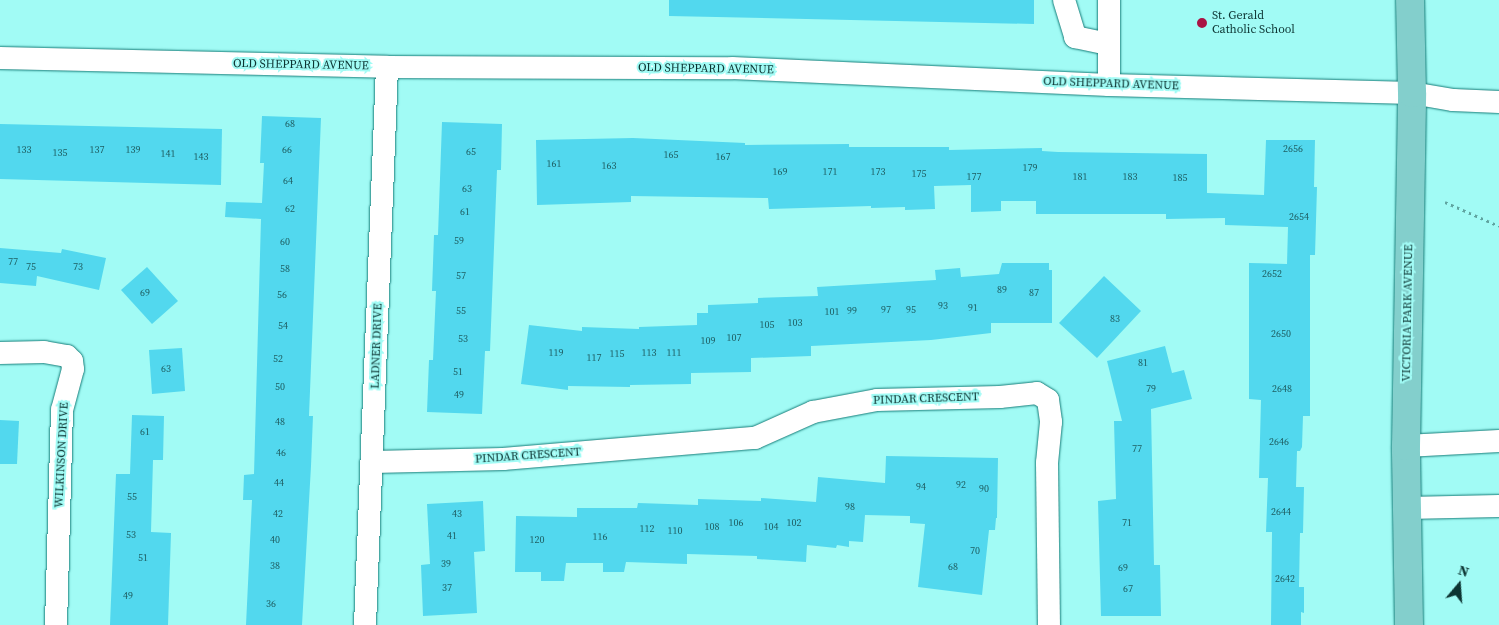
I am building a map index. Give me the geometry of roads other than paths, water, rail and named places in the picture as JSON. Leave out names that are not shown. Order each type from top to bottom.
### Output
[{"type":"main road","name":"VICTORIA PARK AVENUE","points":[[1409,625],[1406,446],[1412,93],[1410,0]]},
{"type":"street","points":[[1064,0],[1075,37],[1109,44]]},
{"type":"street","points":[[1109,0],[1110,85]]},
{"type":"street","name":"OLD SHEPPARD AVENUE","points":[[0,58],[387,67],[732,68],[1110,85],[1412,93],[1453,100],[1499,102]]},
{"type":"street","name":"LADNER DRIVE","points":[[365,625],[373,462],[387,67]]},
{"type":"street","name":"WILKINSON DRIVE","points":[[0,353],[44,352],[67,356],[72,362],[73,369],[62,410],[56,625]]},
{"type":"street","name":"PINDAR CRESCENT","points":[[373,462],[503,459],[755,438],[813,412],[877,400],[1000,397],[1037,393],[1048,400],[1051,422],[1047,463],[1049,625]]},
{"type":"street","points":[[1406,446],[1499,441]]},
{"type":"street","points":[[1407,508],[1499,506]]},
{"type":"place","name":"St. Gerald Catholic School","points":[[1202,23]]}]
